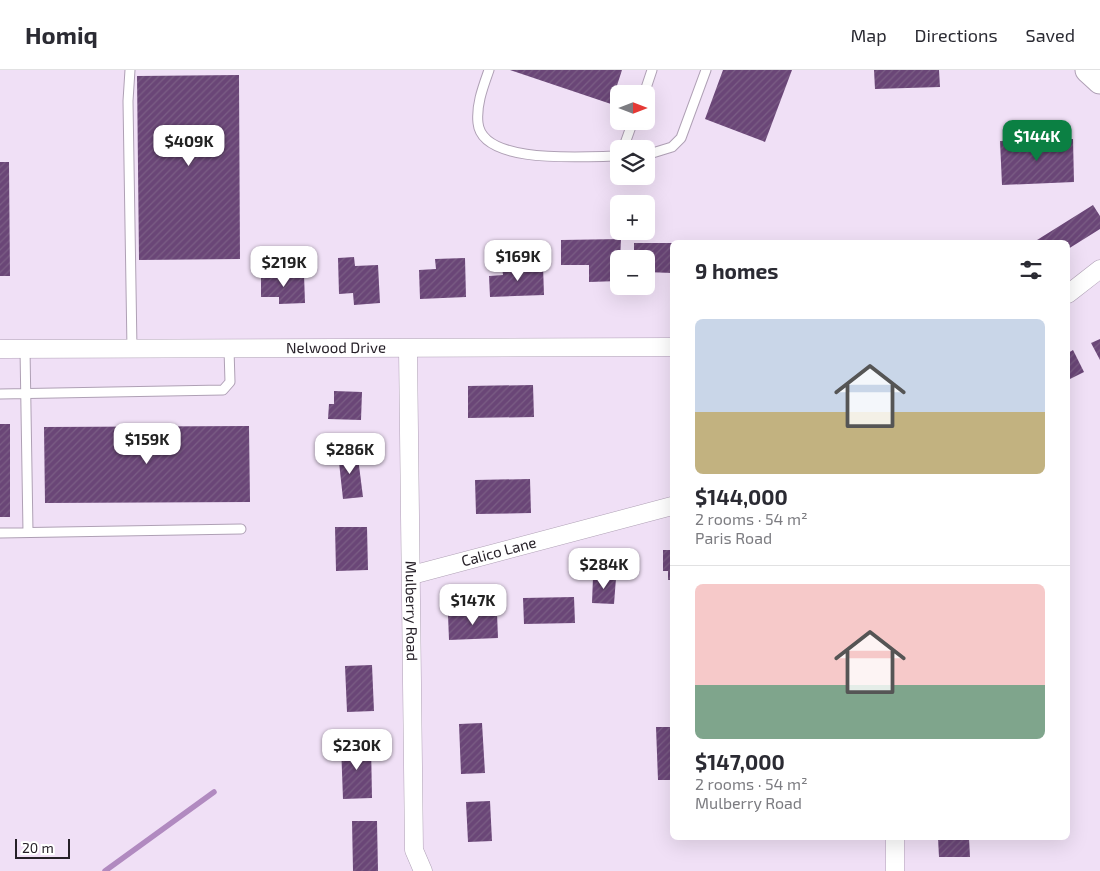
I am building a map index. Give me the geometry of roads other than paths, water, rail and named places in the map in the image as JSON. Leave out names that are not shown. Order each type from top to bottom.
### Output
[{"type":"main road","points":[[1088,70],[1100,82]]},
{"type":"street","points":[[1070,292],[1100,269]]},
{"type":"street","name":"Nelwood Drive","points":[[0,349],[670,347]]},
{"type":"street","name":"Mulberry Road","points":[[408,349],[414,850],[423,871]]},
{"type":"street","name":"Calico Lane","points":[[412,575],[670,507]]},
{"type":"street","points":[[895,840],[895,871]]},
{"type":"lane","points":[[130,70],[128,101],[132,349]]},
{"type":"lane","points":[[489,70],[479,100],[478,125],[486,140],[504,150],[535,155],[610,156]]},
{"type":"lane","points":[[647,85],[652,70]]},
{"type":"lane","points":[[655,152],[672,146],[681,138],[706,70]]},
{"type":"lane","points":[[25,349],[28,532]]},
{"type":"lane","points":[[0,394],[223,390],[230,382],[229,349]]},
{"type":"lane","points":[[0,532],[241,529]]},
{"type":"waterway","points":[[105,871],[214,792]]}]
